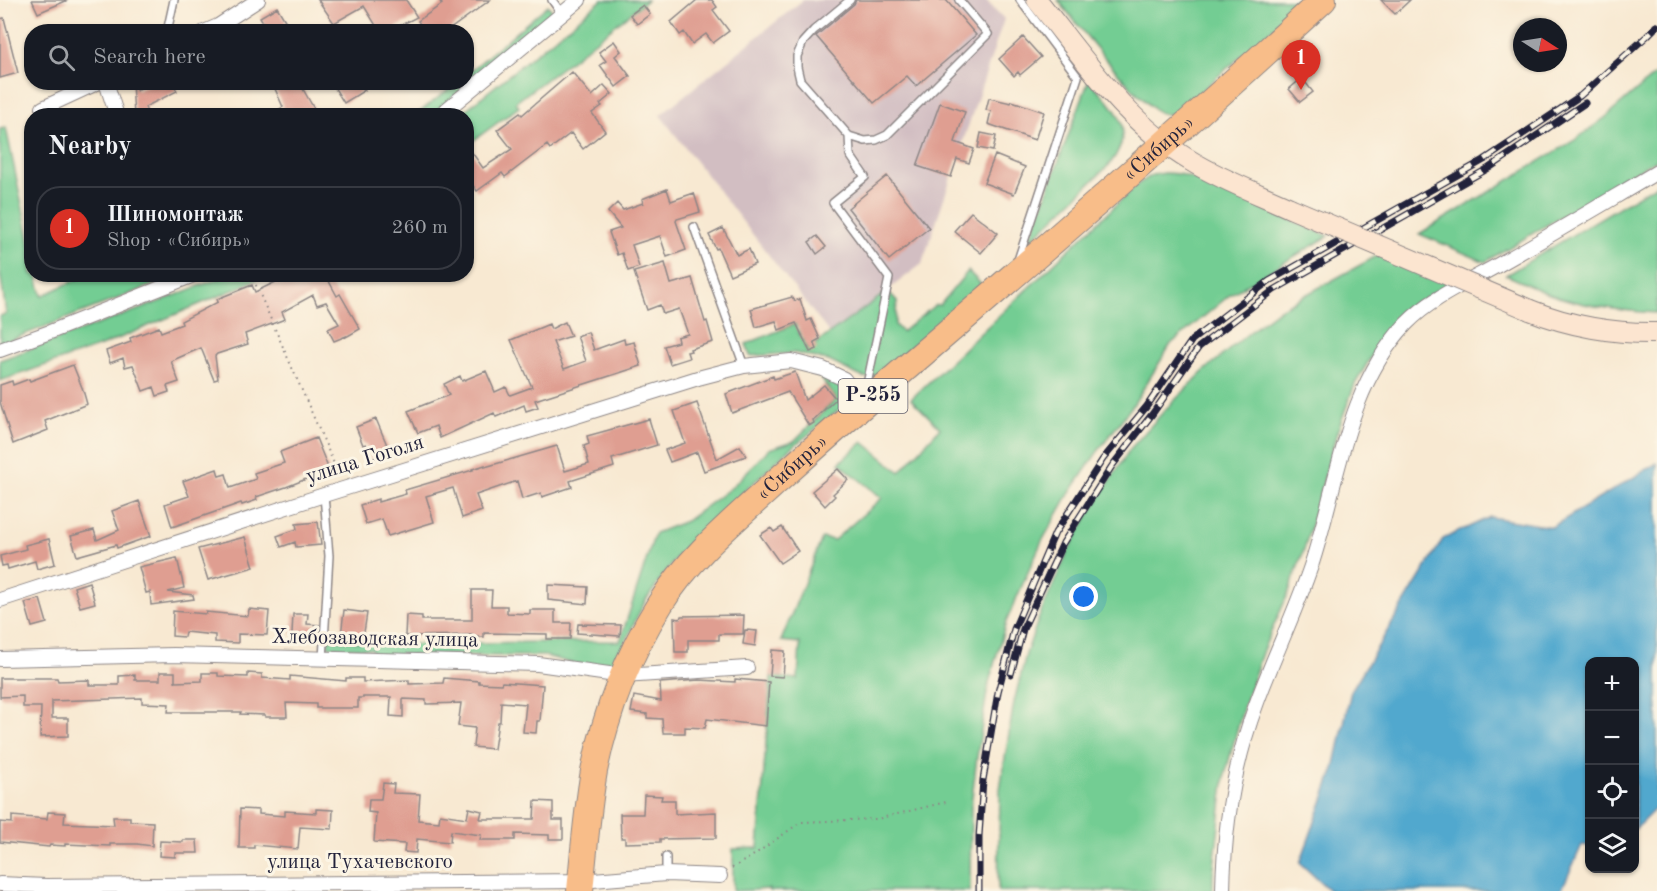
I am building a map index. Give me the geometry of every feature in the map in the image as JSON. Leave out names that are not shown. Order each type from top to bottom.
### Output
[{"type":"highway","name":"«Сибирь»","points":[[580,886],[594,772],[604,728],[623,676],[645,631],[661,602],[689,565],[725,528],[862,405],[1165,144],[1323,0]]},
{"type":"street","points":[[221,24],[258,0]]},
{"type":"street","points":[[474,87],[579,0]]},
{"type":"street","points":[[1037,0],[1123,106],[1145,128],[1191,161],[1290,208],[1545,316],[1598,329],[1657,333]]},
{"type":"street","points":[[43,108],[82,90]]},
{"type":"street","points":[[109,90],[114,108]]},
{"type":"street","points":[[449,108],[470,90]]},
{"type":"street","points":[[1223,891],[1231,797],[1242,749],[1255,706],[1311,566],[1350,425],[1374,368],[1406,325],[1438,298],[1657,172]]},
{"type":"street","points":[[0,350],[50,332],[163,282]]},
{"type":"street","name":"улица Гоголя","points":[[0,600],[324,495],[698,378],[744,366],[791,361],[823,369],[844,379],[862,405]]},
{"type":"street","name":"Хлебозаводская улица","points":[[0,659],[174,655],[538,664],[623,676],[747,668]]},
{"type":"street","name":"улица Тухачевского","points":[[0,884],[46,886],[580,886],[666,874],[720,876]]},
{"type":"lane","points":[[169,24],[174,0]]},
{"type":"lane","points":[[552,0],[562,14]]},
{"type":"lane","points":[[850,0],[803,42],[797,56],[797,67],[800,80],[849,136],[865,141],[876,140],[887,135],[988,34],[959,0]]},
{"type":"lane","points":[[1013,277],[1078,77],[1020,0]]},
{"type":"lane","points":[[849,136],[850,155],[865,177],[832,203],[890,278],[862,405]]},
{"type":"lane","points":[[694,227],[744,366]]},
{"type":"lane","points":[[323,659],[329,556],[324,495]]},
{"type":"lane","points":[[666,857],[666,874]]},
{"type":"path","points":[[254,282],[345,489]]},
{"type":"path","points":[[720,876],[801,822],[877,819],[946,802]]},
{"type":"shaded area","points":[[803,0],[986,0],[1004,19],[922,264],[830,334],[660,115]]},
{"type":"green space","points":[[602,0],[647,0],[516,102],[519,107],[474,140],[474,108],[468,108]]},
{"type":"green space","points":[[1058,0],[1305,0],[1175,114],[1168,115],[1153,108],[1130,86]]},
{"type":"green space","points":[[548,5],[554,14],[474,80],[474,68]]},
{"type":"green space","points":[[1657,73],[1657,159],[1485,262],[1419,234],[1575,140],[1606,117]]},
{"type":"green space","points":[[1089,80],[1120,119],[1123,128],[1118,151],[1110,164],[1028,243]]},
{"type":"green space","points":[[448,90],[461,90],[440,108],[424,108]]},
{"type":"green space","points":[[6,128],[24,214],[24,282],[39,282],[42,296],[71,282],[161,282],[0,344],[0,316],[6,314],[0,271],[0,129]]},
{"type":"green space","points":[[1180,174],[1198,180],[1329,236],[1231,294],[1171,344],[1133,405],[1069,494],[1041,543],[1006,622],[988,686],[971,806],[970,891],[769,891],[769,889],[733,891],[733,849],[758,848],[771,677],[798,679],[800,643],[781,641],[822,538],[834,540],[882,498],[839,463],[863,442],[900,472],[940,428],[911,399],[1138,184],[1152,175]]},
{"type":"green space","points":[[1657,184],[1657,313],[1575,302],[1549,294],[1506,275]]},
{"type":"green space","points":[[1382,253],[1450,283],[1399,320],[1374,352],[1355,384],[1337,432],[1304,550],[1288,594],[1263,650],[1244,705],[1225,775],[1213,891],[998,891],[1000,789],[1014,702],[1026,654],[1039,617],[1070,547],[1095,504],[1130,449],[1203,372],[1280,309]]},
{"type":"green space","points":[[968,271],[982,285],[931,331],[873,378],[862,377],[829,361],[795,353],[750,356],[746,344],[795,324],[807,350],[888,291],[897,301],[895,325],[902,332],[935,305],[940,305]]},
{"type":"green space","points":[[210,282],[252,282],[101,346],[0,381],[0,360]]},
{"type":"green space","points":[[809,372],[835,383],[840,387],[846,398],[845,405],[784,454],[682,550],[646,600],[617,658],[608,664],[575,664],[545,656],[372,655],[372,649],[328,647],[328,639],[392,645],[620,641],[655,533],[686,521],[732,487],[769,449],[794,441],[836,399],[820,377]]},
{"type":"water","points":[[1657,463],[1657,807],[1639,825],[1639,657],[1585,657],[1585,845],[1582,845],[1561,891],[1330,891],[1300,863],[1334,769],[1351,691],[1443,539],[1490,517],[1552,527]]},
{"type":"building","points":[[32,0],[68,0],[38,13]]},
{"type":"building","points":[[318,0],[406,0],[417,17],[403,24],[375,24],[364,6],[334,23]]},
{"type":"building","points":[[439,0],[490,0],[457,24],[420,24],[418,21],[442,4]]},
{"type":"building","points":[[697,0],[712,0],[717,7],[713,10],[729,31],[713,43],[706,34],[692,44],[684,32],[680,35],[671,22]]},
{"type":"building","points":[[856,0],[946,0],[976,35],[916,86],[907,76],[874,103],[816,36]]},
{"type":"building","points":[[1381,0],[1410,0],[1395,14]]},
{"type":"building","points":[[643,5],[650,14],[637,24],[630,15]]},
{"type":"building","points":[[277,7],[287,24],[264,24],[260,17]]},
{"type":"building","points":[[4,18],[18,73],[0,78],[0,19]]},
{"type":"building","points":[[1023,37],[1041,57],[1020,75],[1018,72],[1014,76],[999,59]]},
{"type":"building","points":[[614,41],[621,51],[615,56],[630,76],[616,87],[600,65],[606,61],[599,52]]},
{"type":"building","points":[[572,72],[592,96],[604,85],[612,94],[600,104],[602,106],[592,113],[605,131],[583,149],[571,133],[550,149],[547,145],[505,177],[502,173],[477,191],[474,187],[474,155],[483,168],[512,149],[497,130],[520,113],[522,115]]},
{"type":"building","points":[[1302,78],[1313,92],[1300,102],[1289,89]]},
{"type":"building","points":[[132,90],[177,91],[145,108],[134,108]]},
{"type":"building","points":[[276,90],[303,90],[314,108],[281,108]]},
{"type":"building","points":[[336,90],[365,90],[344,103]]},
{"type":"building","points":[[989,98],[1011,103],[1012,101],[1044,112],[1035,140],[988,124],[991,111],[986,110]]},
{"type":"building","points":[[940,103],[965,112],[955,142],[974,149],[969,163],[957,159],[951,177],[917,166]]},
{"type":"building","points":[[981,133],[996,136],[993,151],[978,148]]},
{"type":"building","points":[[995,155],[1025,167],[1014,194],[984,183]]},
{"type":"building","points":[[887,176],[929,228],[889,260],[848,208]]},
{"type":"building","points":[[667,189],[671,201],[694,193],[700,212],[676,221],[686,250],[667,257],[660,236],[632,245],[639,267],[628,271],[622,253],[617,255],[609,232],[621,228],[608,212],[617,203],[623,210],[643,203],[642,199]]},
{"type":"building","points":[[971,212],[998,233],[981,253],[954,231]]},
{"type":"building","points":[[723,228],[737,255],[749,249],[755,264],[730,275],[718,248],[716,249],[709,235]]},
{"type":"building","points":[[817,236],[826,247],[817,254],[809,242]]},
{"type":"building","points":[[665,263],[671,284],[692,278],[713,342],[690,349],[691,351],[687,352],[689,358],[670,364],[664,346],[678,342],[677,337],[688,334],[679,309],[663,314],[660,305],[647,310],[634,272]]},
{"type":"building","points":[[276,282],[329,282],[337,296],[340,294],[360,329],[334,341],[328,329],[339,324],[326,302],[317,305],[313,295],[282,312],[285,319],[245,334],[248,344],[217,354],[215,356],[218,379],[214,380],[201,348],[171,361],[179,382],[167,386],[169,392],[157,396],[154,387],[143,391],[133,365],[125,367],[123,358],[110,363],[106,351],[131,342],[130,338],[159,327],[161,332],[182,324],[181,321],[218,302],[217,299],[252,285],[255,292]]},
{"type":"building","points":[[792,297],[795,301],[800,299],[807,321],[811,319],[820,339],[814,342],[817,349],[810,352],[796,323],[779,330],[776,321],[756,327],[751,309]]},
{"type":"building","points":[[565,322],[571,336],[553,342],[564,369],[586,361],[577,336],[588,332],[594,350],[624,339],[625,344],[634,342],[641,366],[535,400],[538,407],[526,411],[524,405],[496,417],[494,413],[440,438],[436,426],[418,433],[408,411],[449,395],[444,384],[460,376],[462,381],[486,371],[495,392],[506,387],[510,395],[532,387],[511,340],[549,324],[551,329]]},
{"type":"building","points":[[73,365],[87,404],[45,421],[48,430],[13,444],[0,402],[0,385],[12,381],[13,385],[29,379],[30,381]]},
{"type":"building","points":[[795,372],[805,400],[824,385],[836,399],[813,420],[814,423],[809,426],[788,392],[732,413],[726,394],[773,376],[774,379]]},
{"type":"building","points":[[697,403],[717,459],[740,446],[746,456],[704,471],[697,452],[670,462],[665,450],[685,443],[674,411]]},
{"type":"building","points":[[376,419],[390,452],[372,459],[356,427]]},
{"type":"building","points":[[649,419],[657,445],[612,459],[614,467],[570,481],[572,487],[542,497],[541,493],[522,499],[517,481],[476,495],[482,511],[462,518],[453,488],[426,496],[434,522],[388,536],[382,519],[366,524],[360,505],[406,494],[405,490],[485,465],[485,467],[557,446],[565,471],[589,464],[584,446],[589,444],[587,436]]},
{"type":"building","points":[[316,438],[329,470],[256,497],[257,500],[242,505],[241,503],[172,527],[165,504],[189,496],[183,481],[217,469],[219,476],[226,474],[230,488],[256,479],[254,473],[284,463],[280,452]]},
{"type":"building","points":[[838,469],[848,480],[833,494],[835,496],[825,506],[812,491]]},
{"type":"building","points":[[139,501],[151,536],[117,548],[116,545],[77,556],[71,536],[94,530],[97,540],[119,530],[112,511]]},
{"type":"building","points":[[318,522],[321,545],[296,547],[295,542],[281,547],[277,536],[297,529],[296,524]]},
{"type":"building","points":[[782,527],[798,551],[780,563],[760,535],[771,528],[774,532]]},
{"type":"building","points":[[245,537],[254,567],[208,580],[198,549]]},
{"type":"building","points":[[49,539],[55,564],[37,569],[35,561],[8,569],[7,565],[2,566],[0,556],[26,549],[25,545]]},
{"type":"building","points":[[177,558],[184,588],[168,592],[193,595],[194,599],[151,605],[150,592],[146,593],[139,567]]},
{"type":"building","points":[[89,582],[95,603],[80,607],[74,587]]},
{"type":"building","points":[[548,585],[588,587],[587,604],[548,600]]},
{"type":"building","points":[[472,590],[492,590],[491,606],[507,606],[507,613],[530,614],[530,610],[555,610],[555,623],[571,623],[570,639],[547,639],[547,634],[484,633],[484,637],[472,637],[472,635],[405,636],[406,615],[422,616],[422,620],[472,620]]},
{"type":"building","points":[[40,599],[47,623],[32,627],[25,603]]},
{"type":"building","points":[[249,609],[269,611],[267,635],[238,634],[238,643],[215,642],[215,635],[185,632],[184,637],[172,636],[173,611],[248,616]]},
{"type":"building","points":[[344,610],[367,613],[363,639],[341,636]]},
{"type":"building","points":[[293,614],[308,614],[307,624],[319,625],[319,636],[292,634]]},
{"type":"building","points":[[744,615],[743,634],[719,634],[719,640],[688,640],[688,652],[675,652],[674,618]]},
{"type":"building","points":[[578,624],[621,625],[620,636],[577,633]]},
{"type":"building","points":[[745,630],[757,631],[755,646],[743,644]]},
{"type":"building","points":[[772,650],[785,651],[783,677],[770,676]]},
{"type":"building","points":[[160,672],[175,672],[175,682],[202,681],[202,673],[248,677],[248,673],[262,674],[262,678],[290,680],[290,676],[346,681],[346,678],[363,678],[363,682],[409,680],[409,684],[443,683],[444,678],[479,681],[479,683],[543,685],[540,721],[537,721],[536,733],[523,732],[526,704],[501,702],[500,722],[498,722],[494,749],[473,747],[475,728],[458,726],[461,703],[426,704],[426,700],[403,699],[403,717],[390,716],[391,697],[363,697],[358,698],[358,708],[316,708],[316,704],[286,703],[287,717],[265,717],[265,715],[240,714],[241,712],[168,712],[169,704],[142,703],[142,698],[52,701],[52,718],[68,718],[68,736],[40,737],[41,707],[23,707],[23,696],[0,697],[0,678],[57,678],[58,681],[89,680],[89,685],[119,685],[119,676],[135,675],[135,680],[160,680]]},
{"type":"building","points":[[735,679],[769,682],[766,726],[707,719],[705,728],[685,727],[685,733],[663,733],[662,719],[647,718],[647,714],[631,712],[634,696],[661,701],[660,683],[699,680],[735,682]]},
{"type":"building","points":[[383,783],[394,784],[393,793],[420,794],[418,820],[439,822],[440,814],[467,818],[469,808],[482,811],[480,819],[534,819],[535,801],[553,802],[553,820],[563,820],[563,839],[549,839],[549,835],[515,834],[515,840],[480,840],[481,835],[451,831],[450,842],[417,839],[416,853],[404,852],[405,844],[374,842],[376,813],[368,812],[369,799],[381,799]]},
{"type":"building","points":[[644,795],[662,796],[661,800],[675,800],[675,814],[716,812],[716,838],[660,839],[660,842],[625,843],[625,838],[621,838],[620,814],[643,814]]},
{"type":"building","points":[[240,809],[259,810],[259,814],[285,816],[285,811],[316,813],[316,809],[333,810],[332,829],[300,827],[298,849],[254,845],[254,848],[239,848]]},
{"type":"building","points":[[48,812],[65,813],[64,823],[114,825],[113,817],[130,817],[130,821],[153,822],[152,846],[65,844],[65,846],[50,845],[49,847],[0,842],[0,822],[12,823],[12,816],[47,819]]},
{"type":"building","points":[[183,840],[197,840],[198,853],[175,853],[175,857],[159,856],[160,841],[183,842]]},
{"type":"railway","points":[[979,891],[979,836],[983,780],[998,692],[1014,629],[1055,533],[1103,459],[1147,406],[1192,340],[1269,281],[1484,160],[1580,96],[1657,26]]},
{"type":"railway","points":[[1011,674],[1023,629],[1063,543],[1112,466],[1153,413],[1199,347],[1274,290],[1489,168],[1585,103]]},
{"type":"place","name":"Шиномонтаж","points":[[1301,90]]}]
